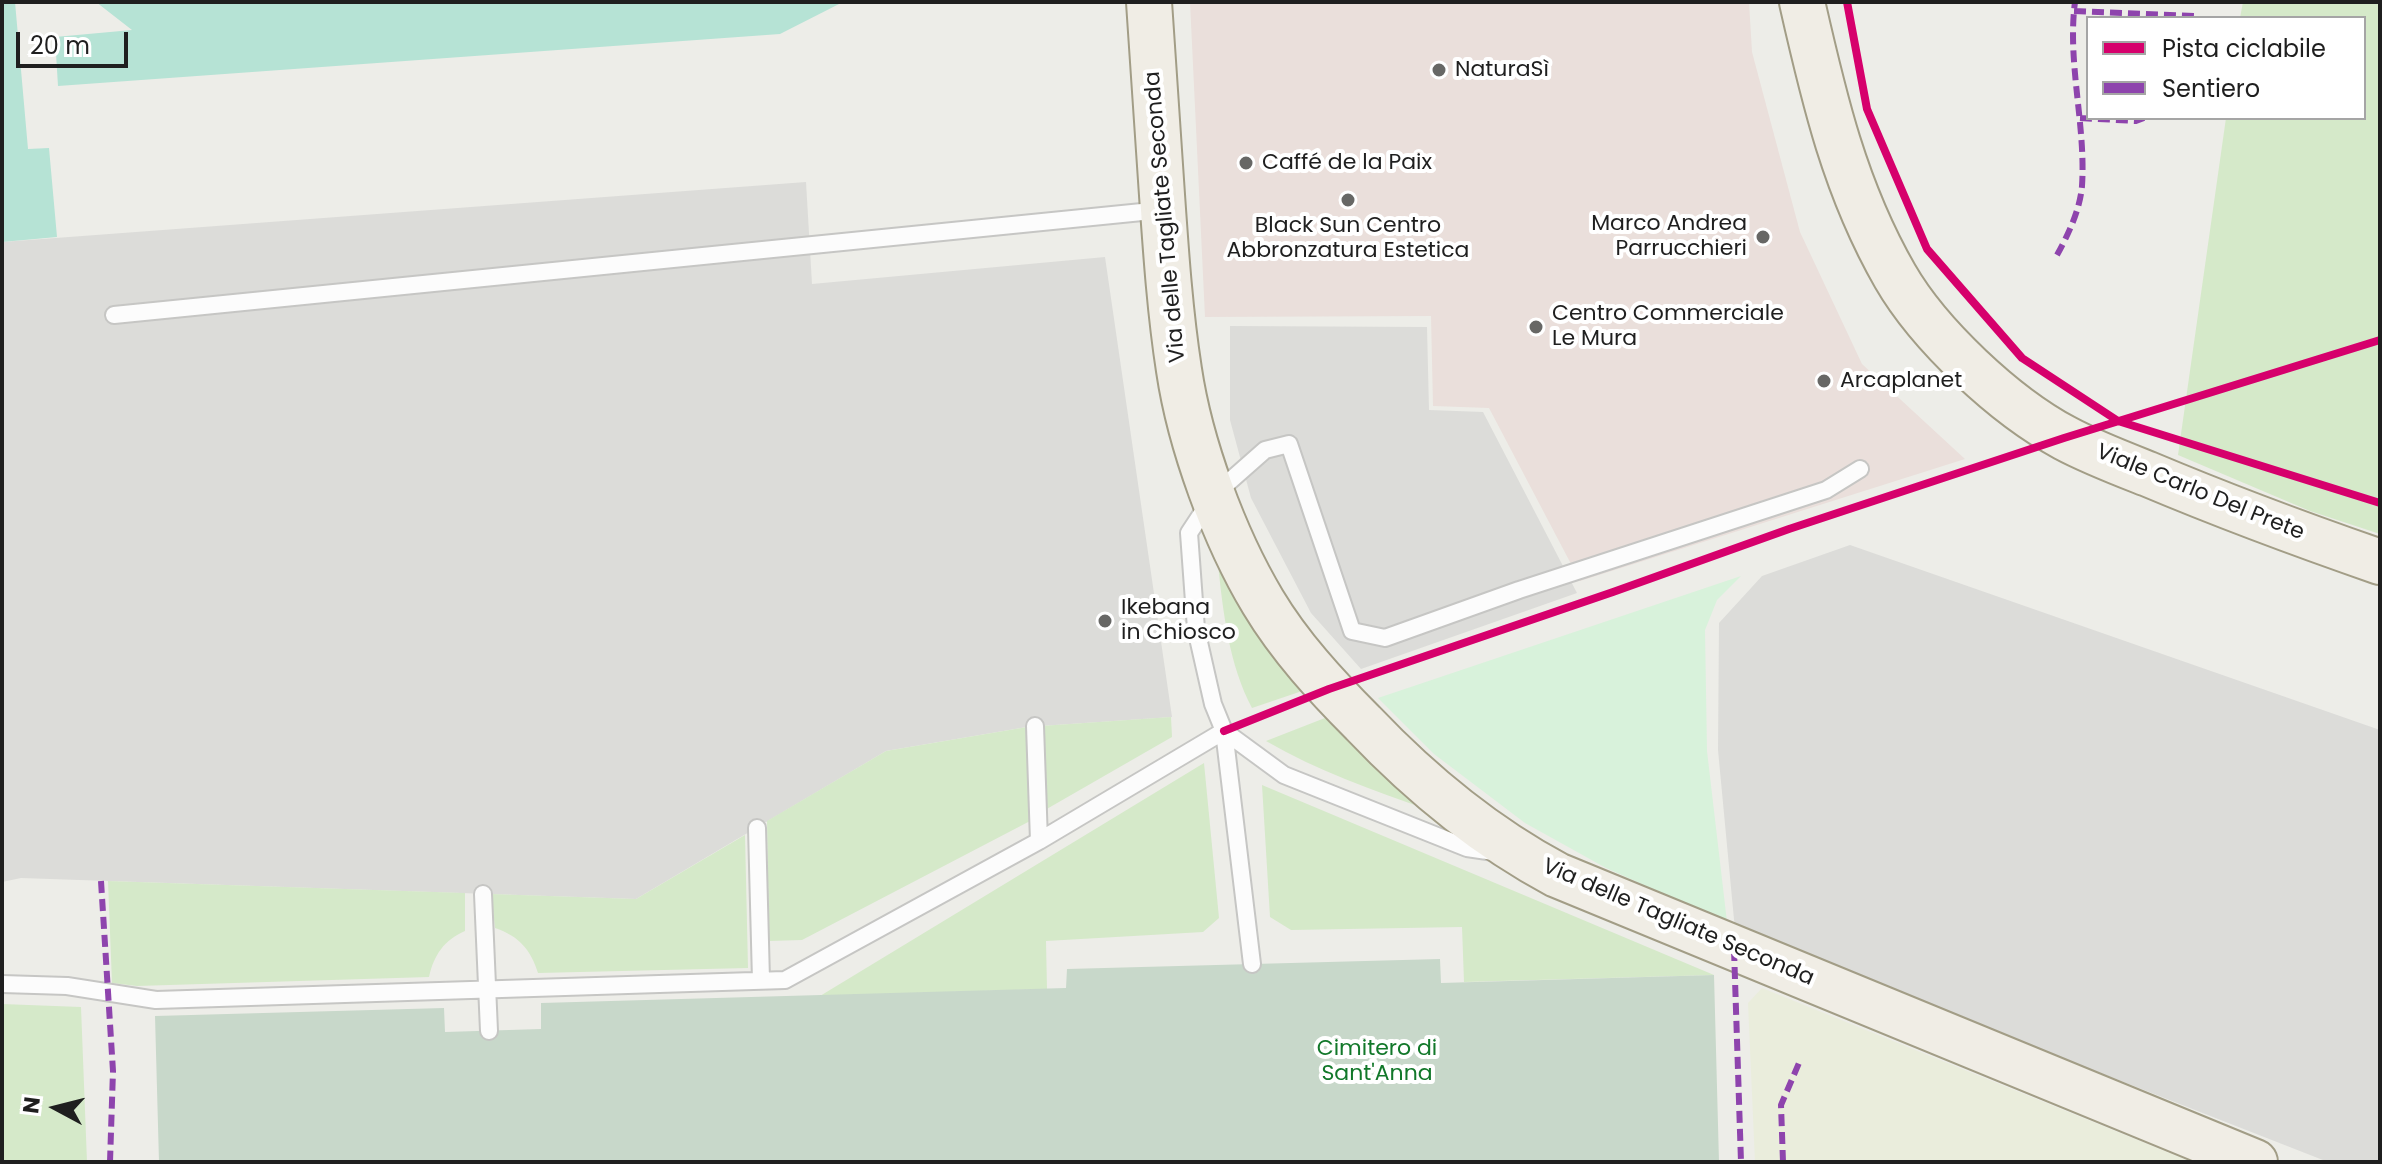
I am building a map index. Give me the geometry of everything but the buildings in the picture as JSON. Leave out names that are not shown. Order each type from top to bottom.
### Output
[{"type":"main road","name":"Via delle Tagliate Seconda","points":[[1149,2],[1170,292],[1179,372],[1189,417],[1234,546],[1264,603],[1329,689],[1414,774],[1478,826],[1520,855],[1557,875],[2255,1162]]},
{"type":"main road","name":"Viale Carlo Del Prete","points":[[1802,2],[1824,100],[1847,173],[1873,234],[1897,279],[1944,340],[1972,368],[2024,411],[2064,438],[2188,491],[2380,562]]},
{"type":"lane","points":[[114,315],[1163,210]]},
{"type":"lane","points":[[1252,964],[1224,731],[1213,704],[1196,629],[1189,533],[1214,495],[1265,450],[1289,444],[1352,631],[1385,638],[1513,592],[1826,490],[1860,469]]},
{"type":"lane","points":[[1035,726],[1039,841]]},
{"type":"lane","points":[[2,984],[67,986],[156,1000],[785,980],[1039,841],[1224,731]]},
{"type":"lane","points":[[1224,731],[1284,775],[1467,848],[1520,855]]},
{"type":"lane","points":[[757,828],[761,980]]},
{"type":"lane","points":[[483,894],[489,1031]]},
{"type":"shaded area","points":[[1190,2],[1749,2],[1752,52],[1800,232],[1862,364],[1965,459],[1580,581],[1489,408],[1433,406],[1431,316],[1205,317]]},
{"type":"shaded area","points":[[806,182],[812,284],[1105,257],[1172,717],[1027,727],[886,751],[636,899],[21,878],[2,882],[2,242]]},
{"type":"shaded area","points":[[1230,326],[1427,327],[1429,410],[1483,412],[1577,593],[1361,669],[1311,613],[1251,498],[1230,420]]},
{"type":"shaded area","points":[[1850,545],[2380,730],[2380,1162],[2328,1162],[1735,930],[1718,750],[1719,623],[1762,576]]},
{"type":"green space","points":[[2,2],[15,2],[28,149],[49,148],[57,237],[2,242]]},
{"type":"green space","points":[[96,2],[843,2],[780,34],[58,86],[55,37],[132,30]]},
{"type":"green space","points":[[2243,2],[2380,2],[2380,534],[2310,511],[2178,455],[2226,120],[2366,120],[2366,16],[2240,16]]},
{"type":"green space","points":[[1218,564],[1308,689],[1252,708],[1232,656]]},
{"type":"green space","points":[[1741,576],[1717,600],[1705,630],[1707,751],[1727,922],[1606,868],[1525,823],[1434,754],[1378,698]]},
{"type":"green space","points":[[1330,716],[1429,810],[1325,771],[1266,741]]},
{"type":"green space","points":[[1171,717],[1172,737],[1045,810],[1041,726]]},
{"type":"green space","points":[[1027,727],[1032,820],[802,940],[769,941],[767,821],[886,751]]},
{"type":"green space","points":[[1204,763],[1219,918],[1203,932],[1046,941],[1047,989],[820,996]]},
{"type":"green space","points":[[1262,785],[1714,975],[1464,982],[1462,927],[1291,930],[1270,917]]},
{"type":"green space","points":[[745,835],[748,968],[538,973],[523,945],[495,928],[491,894],[636,899]]},
{"type":"green space","points":[[108,881],[465,893],[465,931],[441,949],[429,977],[137,986],[112,983]]},
{"type":"green space","name":"Cimitero di Sant'Anna","points":[[1440,959],[1441,983],[1714,975],[1719,1162],[159,1162],[155,1016],[444,1008],[445,1032],[541,1029],[541,1003],[1066,988],[1067,969]]},
{"type":"green space","points":[[1762,988],[2192,1162],[1755,1162],[1748,1003]]},
{"type":"green space","points":[[2,1004],[81,1007],[87,1162],[2,1162]]},
{"type":"marked path","points":[[2057,255],[2076,213],[2082,186],[2083,163],[2073,48],[2075,2]]},
{"type":"marked path","points":[[2074,11],[2195,16]]},
{"type":"marked path","points":[[2080,118],[2086,118]]},
{"type":"marked path","points":[[2117,120],[2139,120]]},
{"type":"marked path","points":[[101,881],[113,1071],[110,1162]]},
{"type":"marked path","points":[[1734,949],[1741,1162]]},
{"type":"marked path","points":[[1783,1162],[1781,1105],[1799,1063]]},
{"type":"cycle path","points":[[1847,2],[1867,109],[1927,249],[2022,358],[2118,421],[2380,503]]},
{"type":"cycle path","points":[[1224,731],[1329,689],[1789,529],[2064,438],[2380,340]]},
{"type":"place","name":"NaturaSì","points":[[1439,70]]},
{"type":"place","name":"Caffé de la Paix","points":[[1246,163]]},
{"type":"place","name":"Black Sun Centro Abbronzatura Estetica","points":[[1348,200]]},
{"type":"place","name":"Marco Andrea Parrucchieri","points":[[1763,237]]},
{"type":"place","name":"Centro Commerciale Le Mura","points":[[1536,327]]},
{"type":"place","name":"Arcaplanet","points":[[1824,381]]},
{"type":"place","name":"Ikebana in Chiosco","points":[[1105,621]]}]
